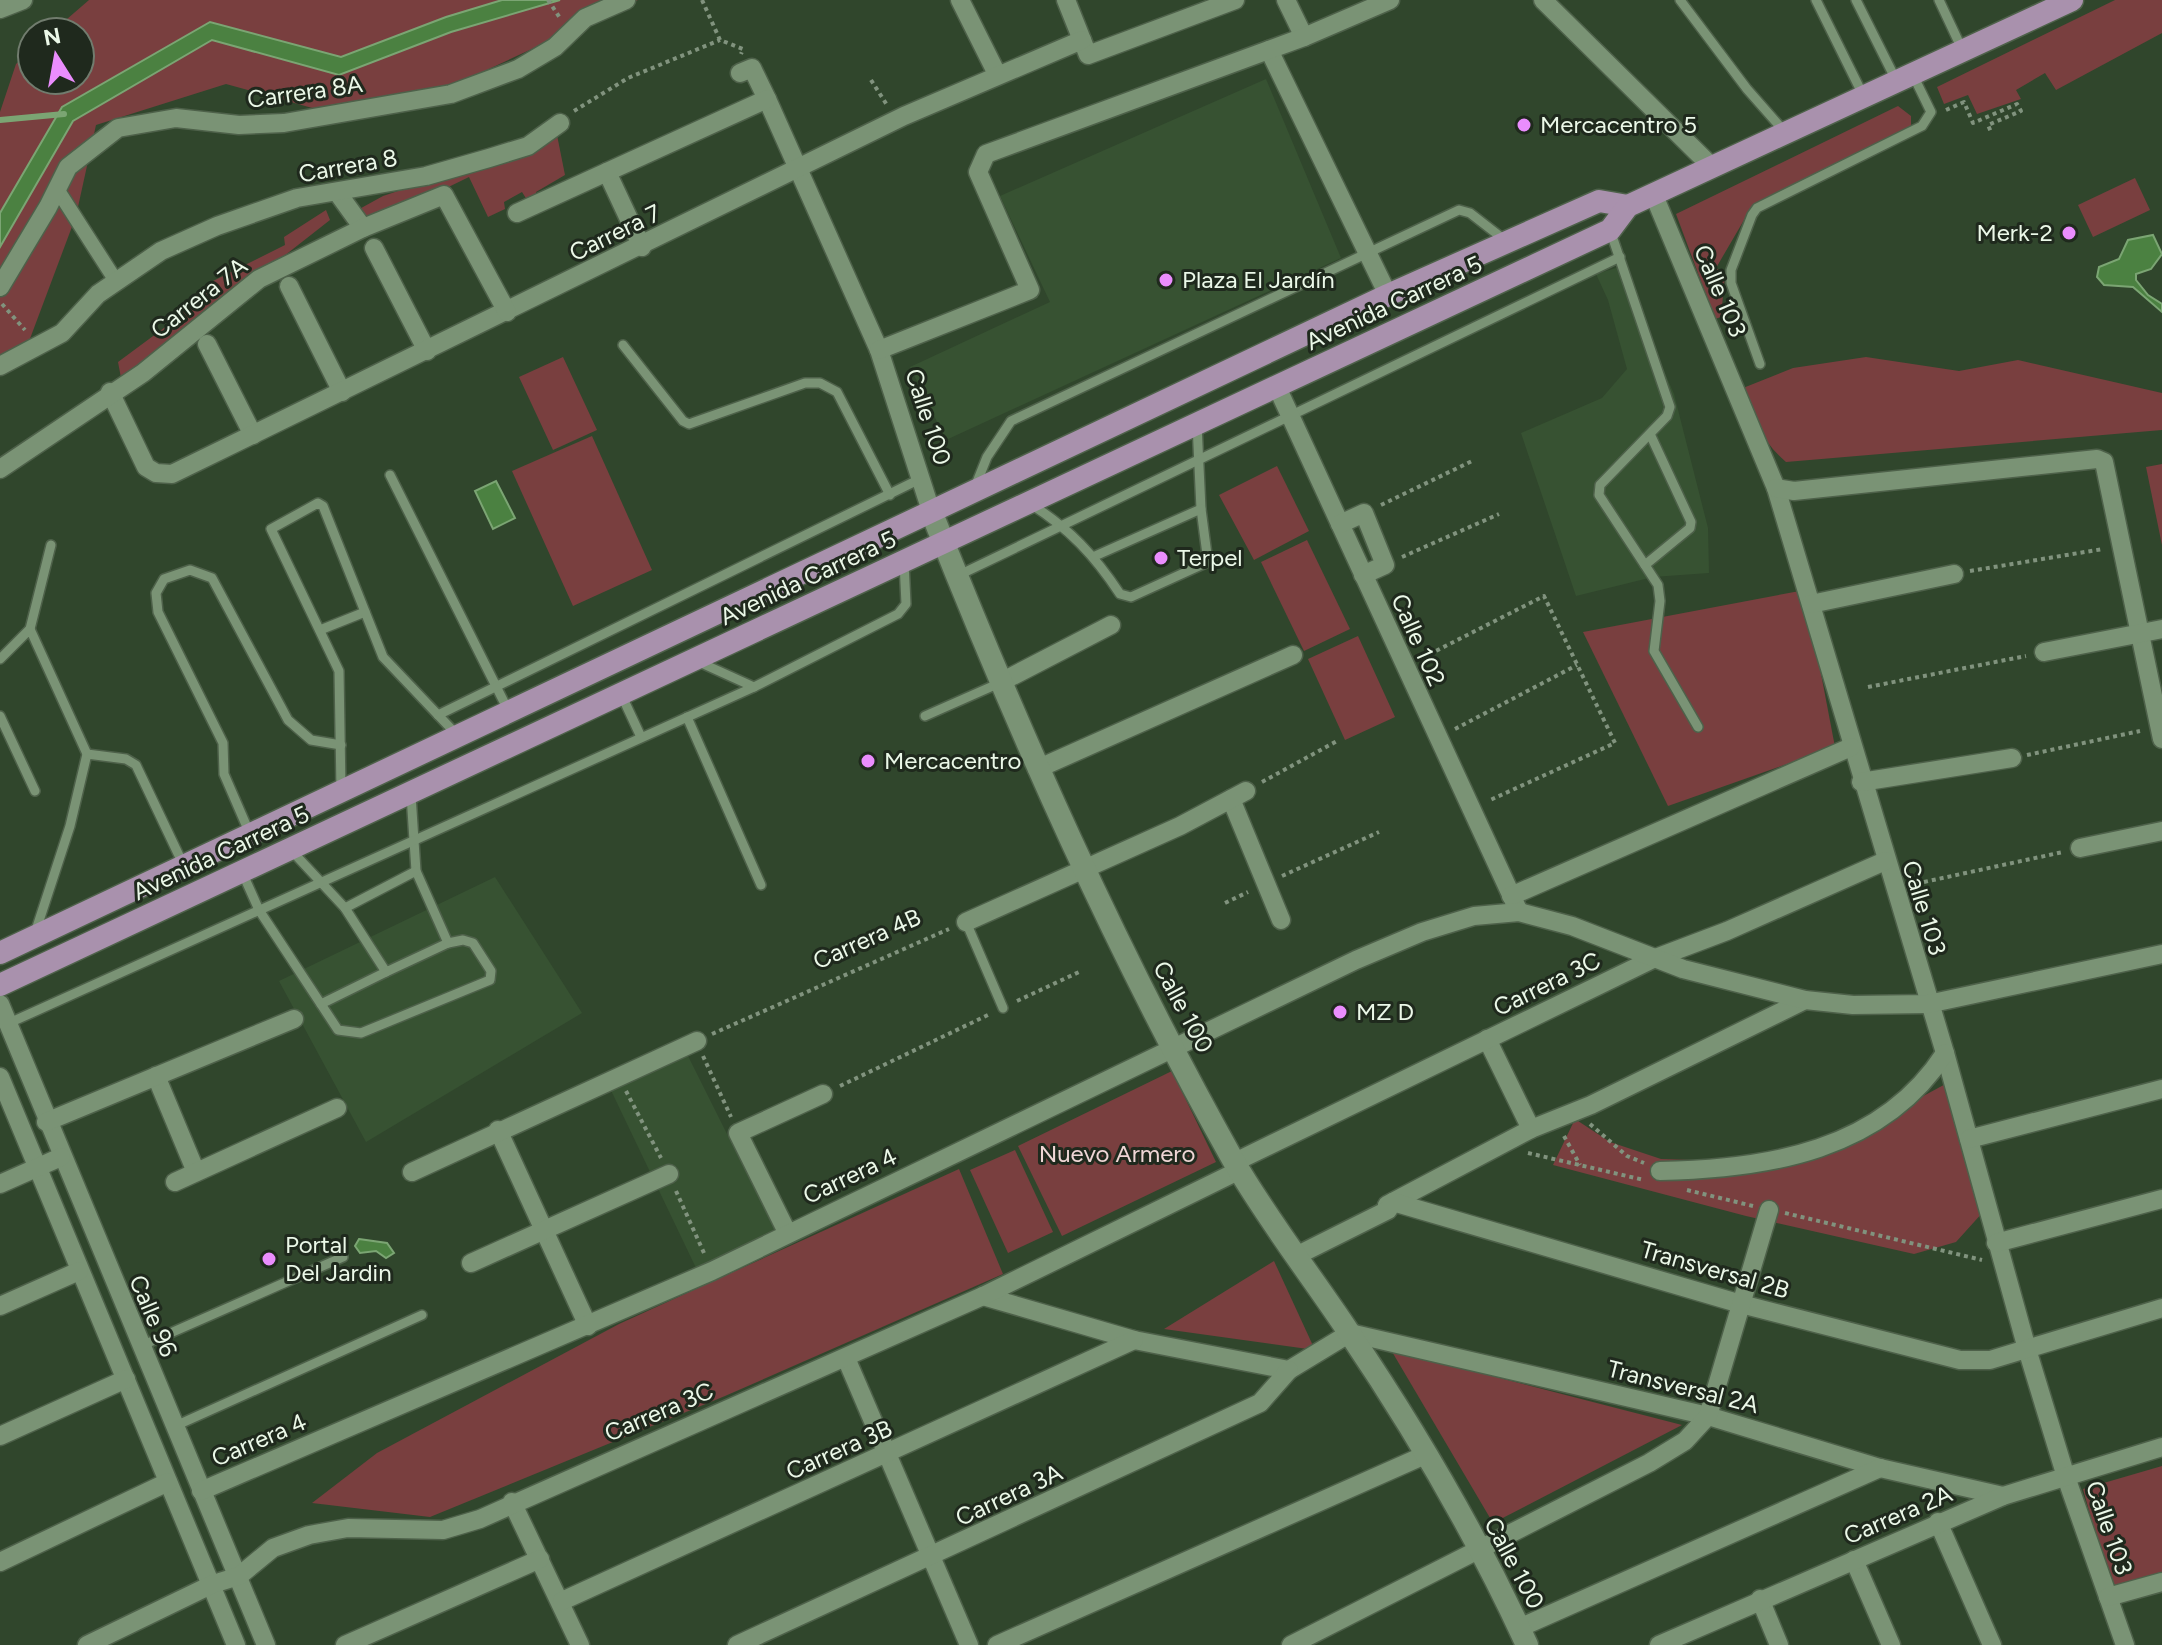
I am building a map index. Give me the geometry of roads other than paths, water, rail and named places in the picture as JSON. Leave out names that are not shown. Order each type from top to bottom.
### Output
[{"type":"main road","name":"Avenida Carrera 5","points":[[0,985],[1610,230],[1628,206],[1653,193],[2072,0]]},
{"type":"main road","name":"Avenida Carrera 5","points":[[0,953],[1388,295],[1599,201],[1628,206]]},
{"type":"street","points":[[0,9],[23,0]]},
{"type":"street","name":"Carrera 8A","points":[[0,287],[68,167],[118,128],[176,118],[239,125],[284,123],[451,94],[518,69],[555,47],[585,18],[626,0]]},
{"type":"street","points":[[960,0],[997,74]]},
{"type":"street","points":[[1066,0],[1085,48]]},
{"type":"street","name":"Carrera 7","points":[[110,392],[146,467],[156,473],[172,474],[642,247],[904,116],[997,74],[1085,48],[1184,9],[1235,0]]},
{"type":"street","points":[[1286,0],[1304,37]]},
{"type":"street","points":[[879,350],[1030,290],[978,172],[986,154],[1304,37],[1390,0]]},
{"type":"street","points":[[1543,0],[1711,166]]},
{"type":"street","points":[[1269,50],[1388,295]]},
{"type":"street","name":"Calle 100","points":[[740,73],[752,68],[879,350],[943,543],[1082,870],[1238,1166],[1350,1333],[1425,1455],[1480,1549],[1523,1636]]},
{"type":"street","points":[[517,213],[767,99]]},
{"type":"street","name":"Carrera 8","points":[[0,366],[37,343],[62,333],[98,294],[161,251],[217,226],[297,198],[426,176],[489,158],[528,146],[560,123]]},
{"type":"street","points":[[607,172],[642,247]]},
{"type":"street","points":[[57,189],[116,281]]},
{"type":"street","points":[[337,192],[363,228]]},
{"type":"street","name":"Calle 103","points":[[1653,193],[1785,489],[1811,604],[1851,747],[1945,1053],[2027,1349],[2066,1477],[2125,1645]]},
{"type":"street","name":"Carrera 7A","points":[[0,469],[110,392],[143,373],[259,279],[363,228],[444,195],[507,312]]},
{"type":"street","points":[[374,248],[427,351]]},
{"type":"street","points":[[289,286],[342,392]]},
{"type":"street","points":[[207,344],[253,435]]},
{"type":"street","name":"Calle 102","points":[[1277,387],[1436,739],[1515,904]]},
{"type":"street","points":[[1785,489],[2097,459],[2104,462],[2161,733]]},
{"type":"street","points":[[1340,524],[1364,513],[1385,565],[1363,575]]},
{"type":"street","points":[[1811,604],[1954,574]]},
{"type":"street","points":[[1003,681],[1111,625]]},
{"type":"street","points":[[2044,652],[2162,629]]},
{"type":"street","points":[[1037,769],[1293,655]]},
{"type":"street","name":"Carrera 4","points":[[201,1491],[588,1326],[1422,932],[1515,904],[1851,747]]},
{"type":"street","points":[[1861,782],[2012,758]]},
{"type":"street","points":[[966,922],[1238,795],[1281,920]]},
{"type":"street","points":[[2080,848],[2162,831]]},
{"type":"street","name":"Carrera 3C","points":[[87,1645],[213,1584],[239,1576],[273,1548],[309,1535],[348,1528],[443,1530],[480,1519],[512,1502],[983,1296],[1487,1039],[1653,959],[1727,931],[1885,861]]},
{"type":"street","points":[[1515,904],[1653,959],[1805,1000],[1853,1005],[1928,1004],[2162,954]]},
{"type":"street","points":[[1293,1251],[1531,1129],[1578,1110],[1805,1000]]},
{"type":"street","name":"Calle 96","points":[[0,1004],[4,1025],[266,1645]]},
{"type":"street","points":[[46,1122],[294,1019]]},
{"type":"street","points":[[1487,1039],[1531,1129]]},
{"type":"street","points":[[412,1172],[697,1041]]},
{"type":"street","points":[[1660,1171],[1729,1170],[1791,1158],[1853,1136],[1930,1077],[1945,1053]]},
{"type":"street","points":[[156,1076],[196,1172]]},
{"type":"street","name":"Calle 96","points":[[0,1077],[236,1645]]},
{"type":"street","points":[[1969,1139],[2162,1089]]},
{"type":"street","points":[[787,1232],[738,1133],[823,1094]]},
{"type":"street","points":[[175,1182],[337,1108]]},
{"type":"street","points":[[498,1130],[588,1326]]},
{"type":"street","points":[[0,1184],[61,1157]]},
{"type":"street","points":[[471,1263],[669,1174]]},
{"type":"street","points":[[1996,1243],[2162,1199]]},
{"type":"street","name":"Transversal 2B","points":[[1393,1202],[1741,1304],[1960,1360],[1990,1360],[2162,1308]]},
{"type":"street","points":[[1291,1645],[1324,1638],[1480,1549],[1649,1463],[1685,1441],[1708,1416],[1769,1210]]},
{"type":"street","points":[[0,1306],[79,1271]]},
{"type":"street","points":[[983,1296],[1134,1340],[1289,1370]]},
{"type":"street","name":"Carrera 3A","points":[[737,1645],[933,1557],[1260,1403],[1289,1370],[1350,1333]]},
{"type":"street","name":"Transversal 2A","points":[[1350,1333],[1708,1416],[1880,1468],[2003,1496]]},
{"type":"street","name":"Carrera 3B","points":[[562,1601],[1134,1340]]},
{"type":"street","points":[[846,1358],[969,1645]]},
{"type":"street","points":[[0,1436],[126,1379]]},
{"type":"street","name":"Carrera 2A","points":[[1659,1645],[2003,1496],[2162,1447]]},
{"type":"street","points":[[997,1645],[1425,1455]]},
{"type":"street","points":[[1523,1636],[1880,1468]]},
{"type":"street","points":[[0,1562],[168,1482]]},
{"type":"street","points":[[512,1502],[562,1601],[580,1645]]},
{"type":"street","points":[[1938,1522],[1992,1645]]},
{"type":"street","points":[[345,1645],[540,1559]]},
{"type":"street","points":[[1854,1560],[1891,1645]]},
{"type":"street","points":[[2108,1597],[2162,1582]]},
{"type":"street","points":[[1760,1599],[1779,1645]]},
{"type":"lane","points":[[1680,0],[1747,89],[1784,131]]},
{"type":"lane","points":[[1816,0],[1864,97]]},
{"type":"lane","points":[[1760,364],[1731,283],[1731,270],[1752,215],[1757,208],[1922,126],[1931,112],[1905,79],[1856,0]]},
{"type":"lane","points":[[1939,0],[1963,52]]},
{"type":"lane","points":[[974,491],[987,457],[1011,421],[1365,252],[1459,210],[1470,213],[1506,241]]},
{"type":"lane","points":[[1610,230],[1670,407],[1667,416],[1600,485],[1599,495],[1658,585],[1654,651],[1698,727]]},
{"type":"lane","points":[[957,576],[1620,257]]},
{"type":"lane","points":[[623,345],[683,421],[689,424],[805,383],[820,383],[837,392],[890,495]]},
{"type":"lane","points":[[1029,503],[1063,525],[1095,556],[1120,594],[1131,597],[1208,562],[1201,509],[1197,424]]},
{"type":"lane","points":[[1645,565],[1690,528],[1691,522],[1650,434]]},
{"type":"lane","points":[[390,475],[509,712]]},
{"type":"lane","points":[[438,715],[920,479]]},
{"type":"lane","points":[[341,791],[339,671],[271,529],[318,503],[323,506],[390,667],[458,736]]},
{"type":"lane","points":[[1095,556],[1201,509]]},
{"type":"lane","points":[[0,659],[30,629],[51,545]]},
{"type":"lane","points":[[4,1025],[754,687],[898,614],[906,604],[904,562]]},
{"type":"lane","points":[[250,834],[224,774],[223,743],[158,612],[156,593],[164,579],[190,570],[212,578],[288,720],[311,740],[341,745]]},
{"type":"lane","points":[[320,630],[365,612]]},
{"type":"lane","points":[[30,629],[87,754],[70,826],[34,937]]},
{"type":"lane","points":[[694,660],[754,687]]},
{"type":"lane","points":[[925,716],[1003,681]]},
{"type":"lane","points":[[621,694],[641,737]]},
{"type":"lane","points":[[0,716],[35,791]]},
{"type":"lane","points":[[687,717],[761,885]]},
{"type":"lane","points":[[87,754],[126,759],[136,765],[184,866]]},
{"type":"lane","points":[[410,794],[416,871],[448,943]]},
{"type":"lane","points":[[290,849],[345,908],[386,972]]},
{"type":"lane","points":[[345,908],[416,871]]},
{"type":"lane","points":[[242,872],[259,910],[338,1030],[361,1033],[490,980],[491,971],[473,943],[463,940],[448,943],[321,1004]]},
{"type":"lane","points":[[966,922],[1003,1008]]},
{"type":"lane","points":[[140,1347],[343,1257]]},
{"type":"lane","points":[[173,1427],[422,1315]]},
{"type":"waterway","points":[[0,120],[64,114]]},
{"type":"place","name":"Mercacentro 5","points":[[1524,125]]},
{"type":"place","name":"Merk-2","points":[[2069,233]]},
{"type":"place","name":"Plaza El Jardín","points":[[1166,280]]},
{"type":"place","name":"Terpel","points":[[1161,558]]},
{"type":"place","name":"Mercacentro","points":[[868,761]]},
{"type":"place","name":"MZ D","points":[[1340,1012]]},
{"type":"place","name":"Portal Del Jardin","points":[[269,1259]]},
{"type":"park label","name":"Nuevo Armero","points":[[1117,1154]]}]
